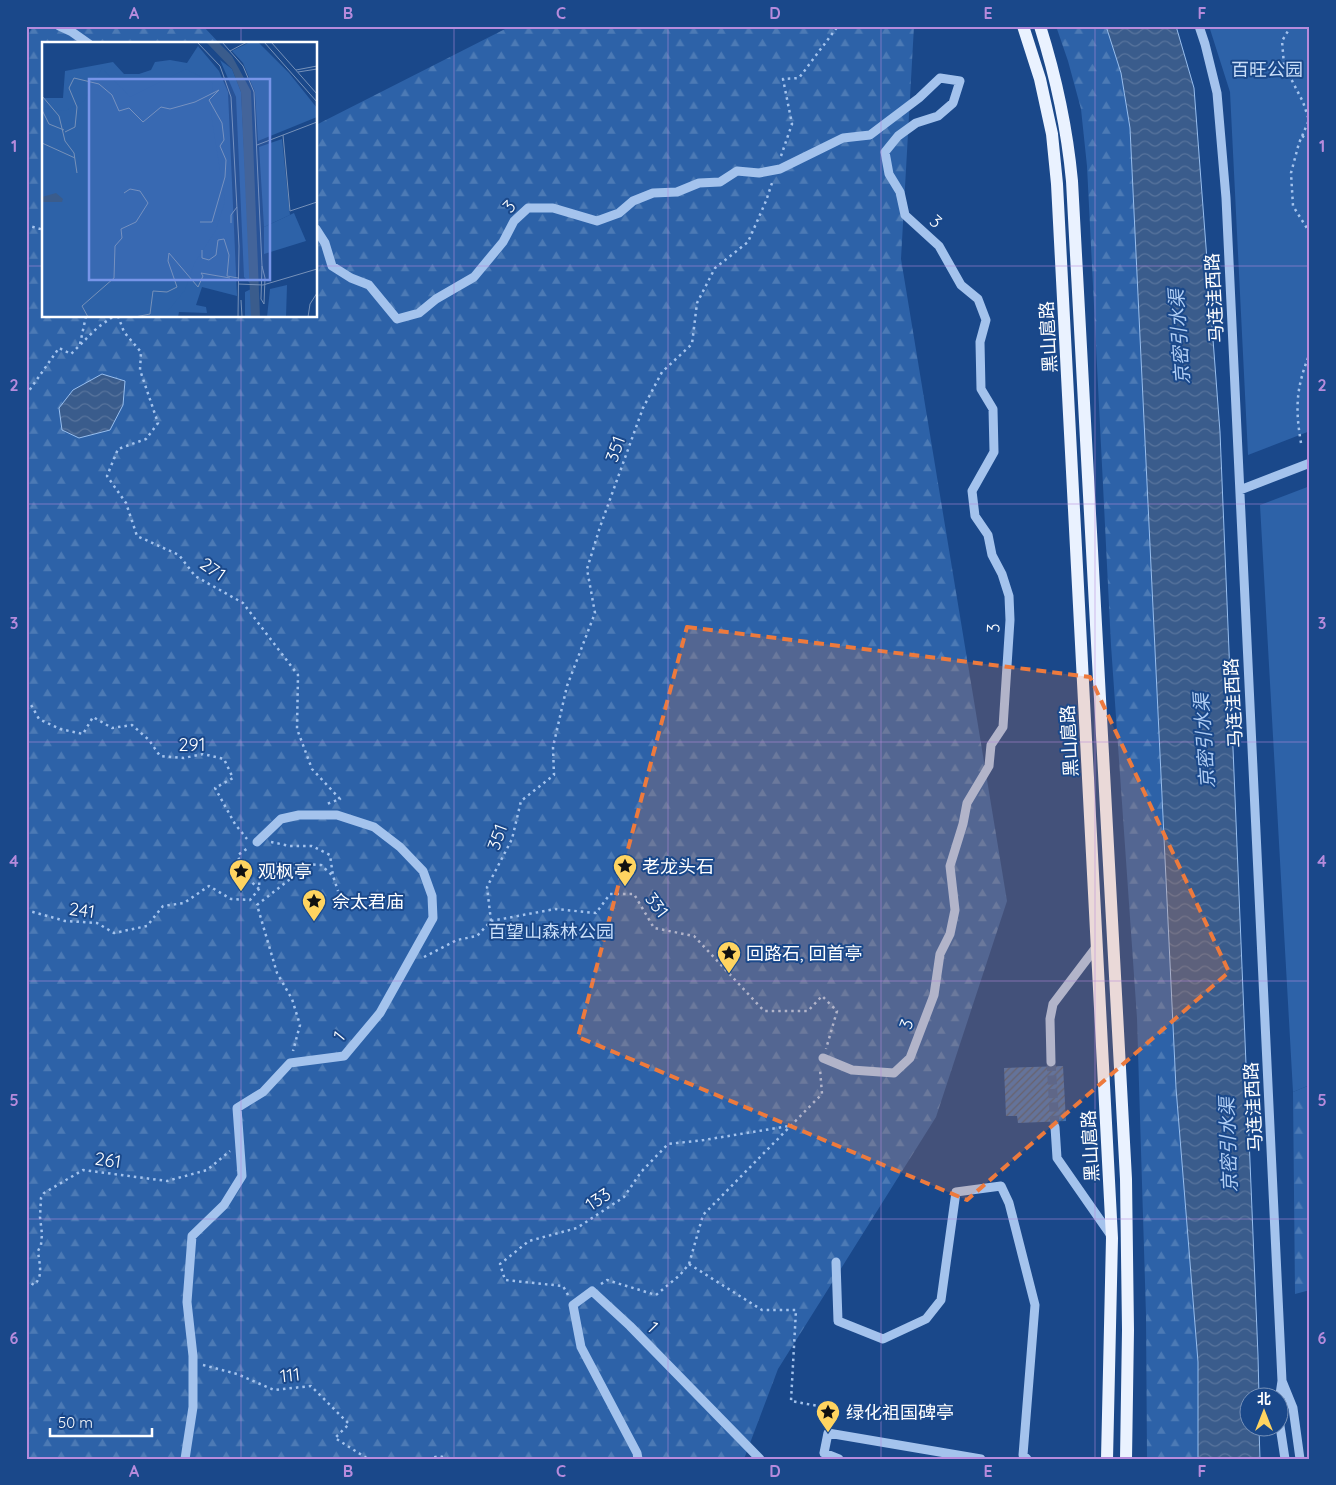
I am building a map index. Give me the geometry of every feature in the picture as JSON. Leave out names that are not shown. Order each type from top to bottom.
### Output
[{"type":"main road","name":"黑山扈路","points":[[1023,26],[1042,88],[1052,134],[1057,184],[1112,1238],[1107,1459]]},
{"type":"main road","name":"黑山扈路","points":[[1040,26],[1060,100],[1070,151],[1073,191],[1126,1179],[1128,1330],[1126,1459]]},
{"type":"street","points":[[60,26],[86,42]]},
{"type":"street","name":"马连洼西路","points":[[1199,26],[1217,93],[1226,198],[1281,1388]]},
{"type":"street","name":"3","points":[[318,232],[325,243],[332,266],[351,278],[369,285],[397,319],[419,313],[436,299],[474,277],[503,242],[514,221],[528,208],[553,208],[597,221],[619,213],[633,201],[653,193],[676,192],[699,183],[720,182],[738,171],[759,172],[780,169],[843,138],[870,135],[918,98],[940,78],[960,81],[953,103],[938,116],[916,123],[910,127],[898,136],[885,152],[889,174],[900,192],[905,215],[939,246],[961,286],[978,300],[986,320],[980,342],[981,389],[993,409],[994,452],[972,491],[975,516],[988,535],[992,554],[1002,574],[1009,596],[1010,620],[1003,727],[991,745],[989,766],[967,803],[963,824],[950,866],[956,910],[950,934],[940,954],[934,995],[910,1058],[894,1073],[852,1070],[823,1058]]},
{"type":"street","points":[[1240,490],[1310,463]]},
{"type":"street","name":"1","points":[[257,842],[281,819],[299,815],[337,815],[374,827],[400,847],[423,871],[432,896],[433,918],[380,1013],[344,1056],[290,1063]]},
{"type":"street","points":[[1052,1062],[1050,1019],[1053,1004],[1097,945]]},
{"type":"street","points":[[185,1459],[193,1407],[193,1362],[187,1302],[192,1236],[224,1205],[242,1176],[237,1108],[263,1092],[290,1063]]},
{"type":"street","points":[[1055,1127],[1057,1158],[1112,1238]]},
{"type":"street","points":[[836,1262],[838,1321],[883,1339],[926,1319],[941,1300],[956,1192],[1000,1186],[1009,1202],[1036,1305],[1023,1455],[1027,1459]]},
{"type":"street","points":[[592,1291],[573,1305],[581,1347],[638,1459]]},
{"type":"street","name":"1","points":[[592,1291],[630,1326],[760,1459]]},
{"type":"street","name":"马连洼西路","points":[[1282,1381],[1293,1408],[1300,1459]]},
{"type":"street","points":[[839,1459],[824,1453],[828,1433],[981,1459]]},
{"type":"street","points":[[1281,1438],[1284,1459]]},
{"type":"path","name":"351","points":[[492,921],[488,888],[512,839],[521,800],[554,775],[553,747],[567,686],[595,613],[587,569],[600,527],[643,408],[662,372],[692,344],[697,303],[715,268],[748,242],[766,201],[792,124],[783,79],[799,78],[838,26]]},
{"type":"path","points":[[1291,26],[1282,41],[1284,66],[1303,102],[1309,120],[1291,173],[1293,206],[1310,234]]},
{"type":"path","points":[[1302,136],[1310,140]]},
{"type":"path","points":[[26,225],[42,229]]},
{"type":"path","points":[[80,345],[86,318]]},
{"type":"path","points":[[26,395],[60,348],[71,354],[97,328],[111,318]]},
{"type":"path","name":"271","points":[[119,318],[124,332],[141,352],[140,370],[158,423],[146,439],[118,449],[108,476],[126,503],[137,536],[179,556],[195,576],[243,603],[298,675],[297,729],[312,769],[340,798],[324,805]]},
{"type":"path","points":[[1301,443],[1297,400],[1303,370],[1310,353]]},
{"type":"path","name":"291","points":[[26,702],[30,702],[39,719],[60,729],[83,734],[93,717],[112,728],[132,725],[149,740],[160,756],[184,758],[203,754],[224,759],[233,778],[215,788],[235,824],[250,842],[257,842]]},
{"type":"path","points":[[241,892],[243,874],[238,855],[257,842],[270,842],[290,846],[312,846],[330,855],[333,876],[338,891]]},
{"type":"path","points":[[259,889],[260,867],[278,864],[321,865],[333,876]]},
{"type":"path","points":[[278,864],[290,880],[257,905],[277,973],[292,999],[300,1025],[290,1063]]},
{"type":"path","points":[[243,874],[259,889]]},
{"type":"path","name":"241","points":[[26,910],[65,921],[97,923],[114,933],[147,926],[163,906],[184,903],[210,886],[231,899],[250,900],[259,889]]},
{"type":"path","name":"331","points":[[406,966],[457,940],[477,936],[492,921],[555,909],[596,913],[610,894],[634,894],[654,928],[694,936],[764,1011],[808,1011],[822,996],[837,1011],[823,1058]]},
{"type":"path","points":[[592,1291],[607,1280],[656,1295],[680,1275],[689,1264],[703,1215],[822,1094],[819,1072],[823,1058]]},
{"type":"path","name":"133","points":[[573,1305],[563,1286],[505,1280],[500,1264],[529,1241],[577,1228],[624,1197],[641,1172],[668,1144],[791,1126]]},
{"type":"path","name":"261","points":[[26,1280],[34,1285],[39,1281],[41,1270],[38,1251],[42,1240],[40,1217],[41,1198],[44,1192],[83,1170],[167,1181],[207,1170],[239,1143]]},
{"type":"path","points":[[689,1264],[762,1310],[796,1310],[791,1402],[829,1408],[828,1433]]},
{"type":"path","name":"111","points":[[193,1362],[216,1370],[237,1374],[274,1390],[311,1386],[349,1424],[335,1438],[368,1459]]},
{"type":"path","points":[[428,1459],[439,1456],[451,1459]]},
{"type":"highlighted area","points":[[687,627],[1090,677],[1229,972],[967,1200],[578,1037]]},
{"type":"green space","name":"百望山森林公园","points":[[33,26],[203,26],[218,42],[42,42],[42,318],[318,318],[318,124],[511,26],[914,26],[901,259],[1007,901],[936,1117],[778,1369],[744,1459],[26,1459],[26,38]]},
{"type":"green space","points":[[1056,26],[1106,26],[1121,73],[1130,128],[1176,1088],[1198,1362],[1198,1459],[1147,1459],[1146,1315],[1137,1018],[1111,645],[1087,166],[1081,109]]},
{"type":"green space","name":"百旺公园","points":[[1209,26],[1310,26],[1310,431],[1248,455],[1230,92]]},
{"type":"green space","points":[[1310,486],[1310,1085],[1293,1092],[1260,505]]},
{"type":"green space","points":[[1310,1085],[1310,1290],[1295,1294],[1293,1092]]},
{"type":"water","name":"京密引水渠","points":[[1106,26],[1176,26],[1194,88],[1220,432],[1259,1388],[1238,1388],[1238,1438],[1259,1438],[1260,1459],[1198,1459],[1198,1362],[1176,1088],[1130,128],[1121,73]]},
{"type":"water","points":[[102,374],[125,381],[123,405],[110,430],[79,438],[62,430],[59,408],[73,390]]},
{"type":"building","points":[[1063,1066],[1066,1121],[1018,1123],[1017,1116],[1006,1116],[1004,1068]]},
{"type":"tunnel","points":[[1051,1062],[1055,1127]]},
{"type":"place","name":"老龙头石","points":[[625,887]]},
{"type":"place","name":"观枫亭","points":[[241,892]]},
{"type":"place","name":"佘太君庙","points":[[314,922]]},
{"type":"place","name":"回路石, 回首亭","points":[[729,974]]},
{"type":"place","name":"绿化祖国碑亭","points":[[828,1433]]}]
